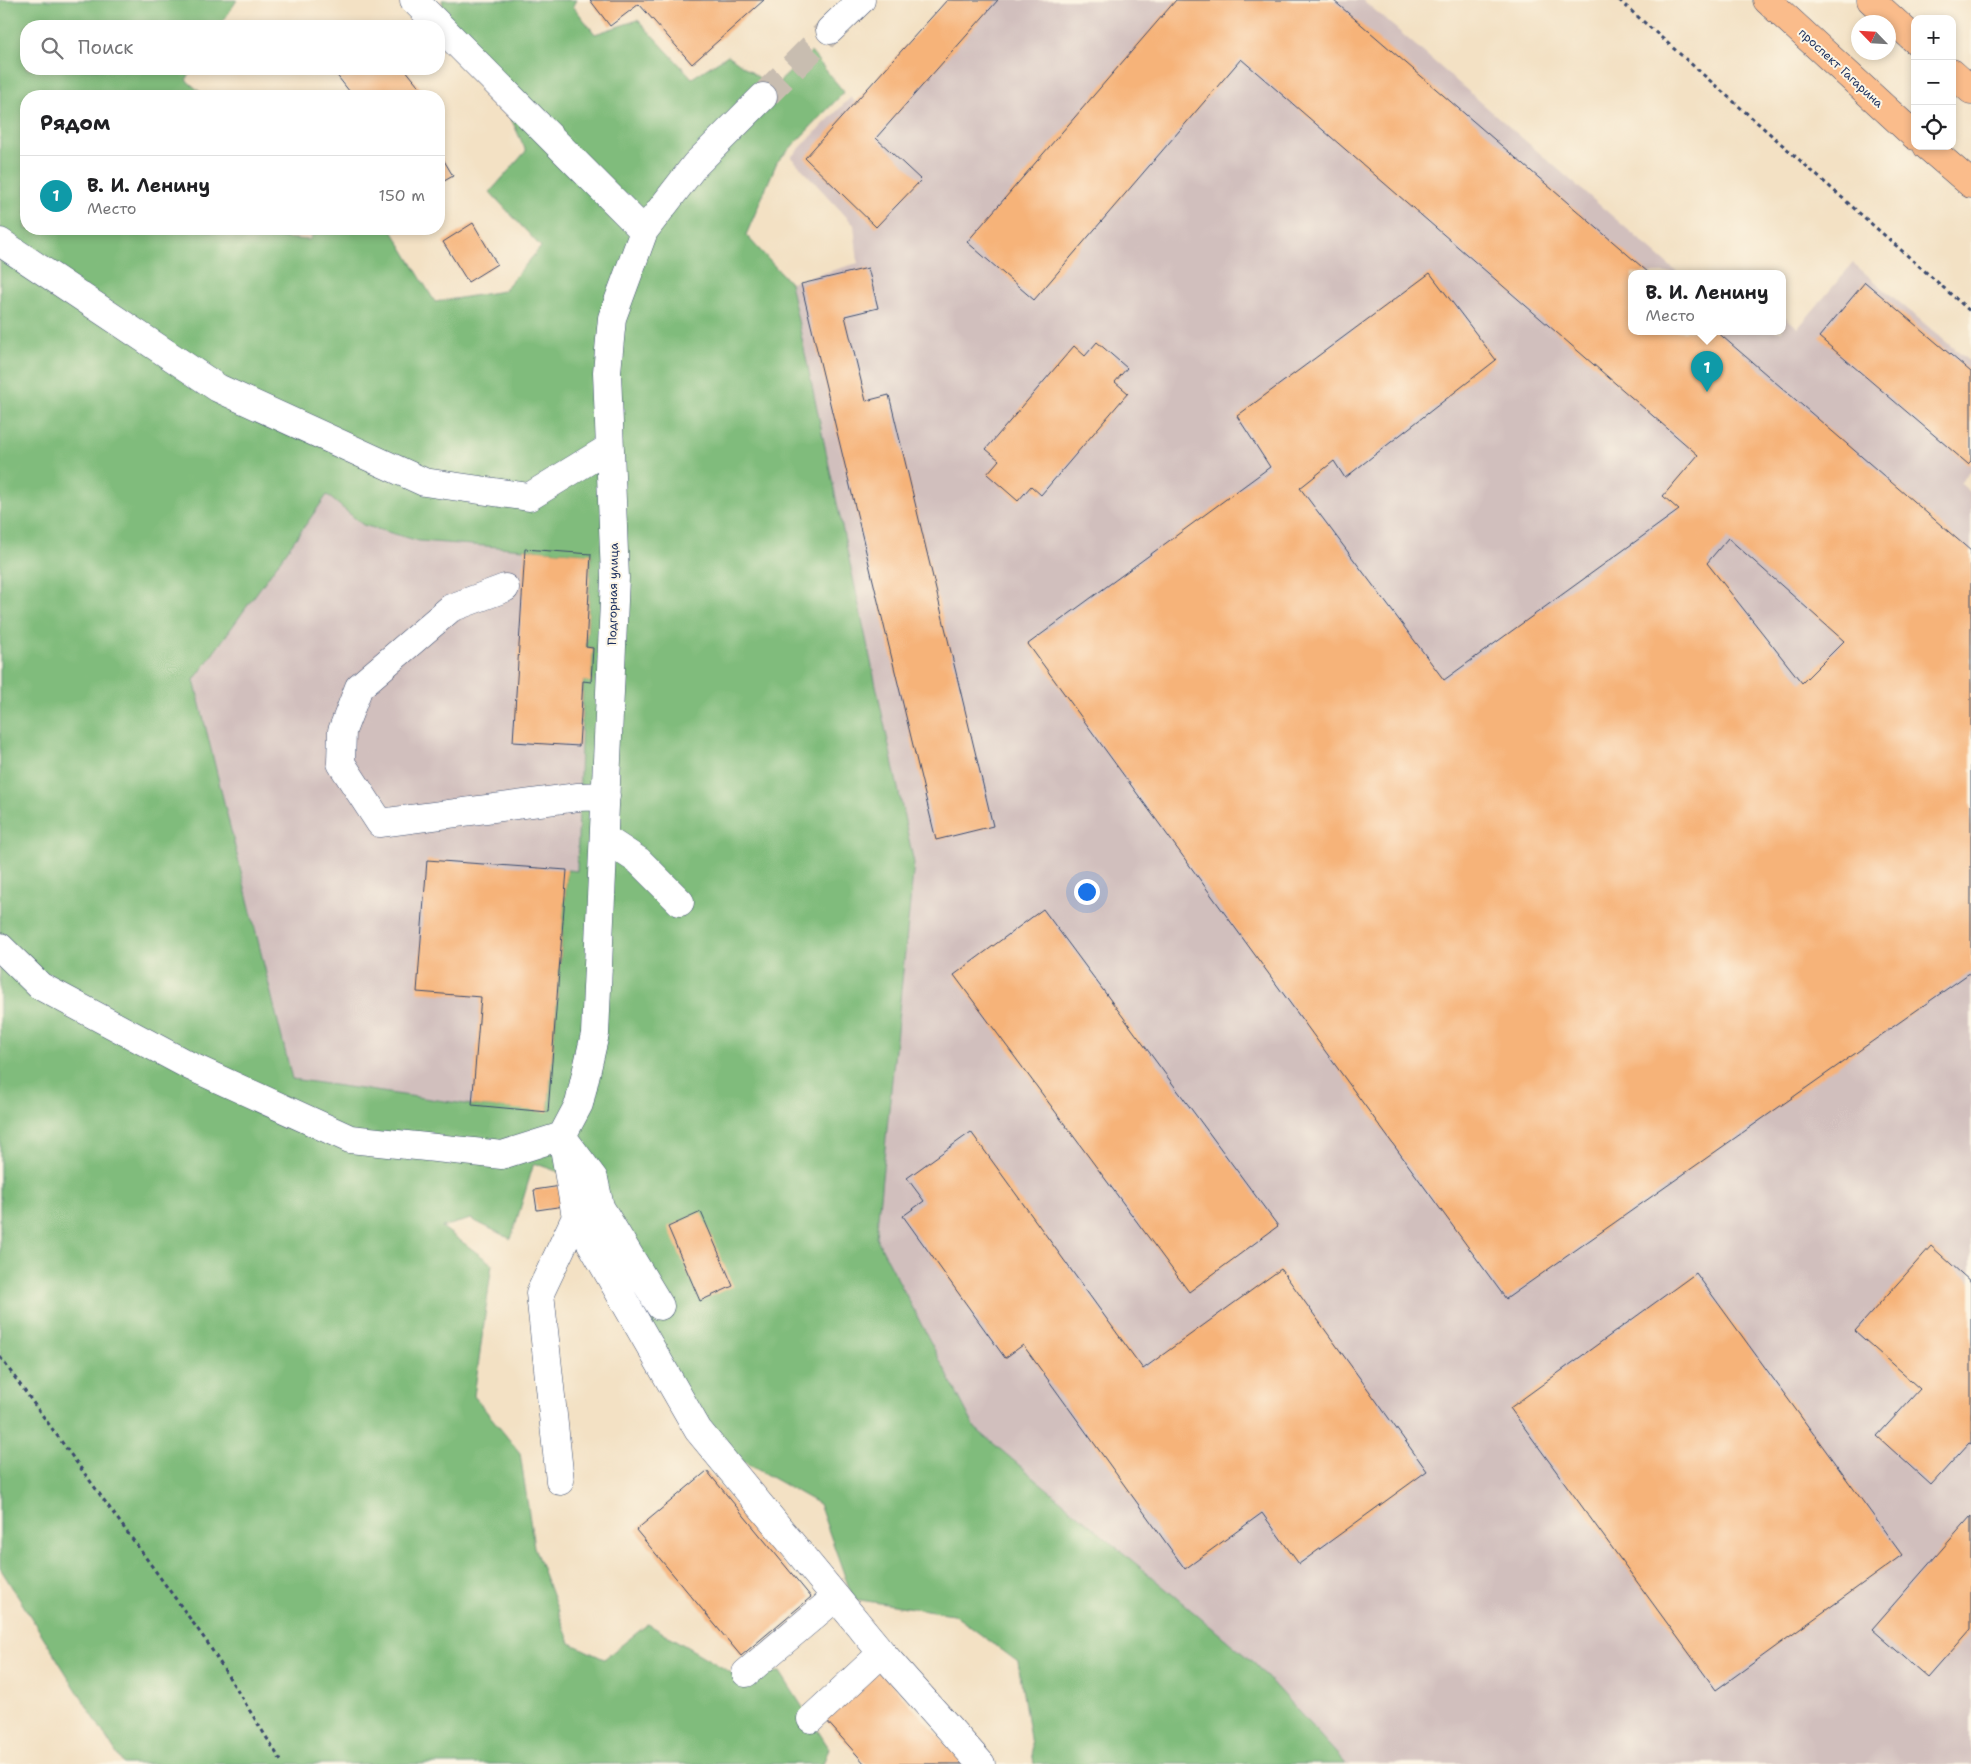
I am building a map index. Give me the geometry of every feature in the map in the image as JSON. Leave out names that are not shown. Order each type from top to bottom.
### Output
[{"type":"main road","name":"проспект Гагарина","points":[[1767,0],[1911,132]]},
{"type":"main road","points":[[1870,0],[1911,36]]},
{"type":"main road","points":[[1956,77],[1971,90]]},
{"type":"main road","points":[[1932,150],[1971,184]]},
{"type":"street","points":[[414,0],[434,20]]},
{"type":"street","points":[[830,30],[861,0]]},
{"type":"street","points":[[445,31],[644,231]]},
{"type":"street","name":"Подгорная улица","points":[[562,1136],[579,1104],[595,1034],[615,578],[607,372],[612,318],[644,231],[695,165],[763,97]]},
{"type":"street","points":[[0,242],[218,388],[424,482],[529,497],[609,448]]},
{"type":"street","points":[[506,588],[451,608],[359,687],[342,731],[341,763],[380,823],[578,797],[606,796]]},
{"type":"street","points":[[604,838],[639,861],[680,902]]},
{"type":"street","points":[[0,947],[40,986],[190,1066],[350,1139],[502,1155],[562,1136]]},
{"type":"street","points":[[562,1136],[576,1217],[698,1430],[882,1653],[981,1764]]},
{"type":"street","points":[[562,1136],[594,1179],[600,1207],[660,1306]]},
{"type":"street","points":[[560,1481],[540,1294],[576,1217]]},
{"type":"street","points":[[746,1673],[836,1597]]},
{"type":"street","points":[[811,1719],[882,1653]]},
{"type":"path","points":[[1619,0],[1971,312]]},
{"type":"path","points":[[0,1357],[207,1642],[283,1764]]},
{"type":"shaded area","points":[[992,0],[1363,0],[1675,270],[1628,270],[1628,335],[1786,335],[1786,318],[1798,328],[1853,263],[1971,363],[1971,471],[1960,483],[1971,493],[1971,1764],[1346,1764],[1255,1664],[975,1428],[876,1237],[914,863],[790,283],[858,263],[854,225],[791,157],[851,97],[873,124]]},
{"type":"shaded area","points":[[327,495],[363,525],[525,549],[591,554],[586,647],[593,648],[577,871],[567,871],[548,1112],[472,1105],[292,1079],[194,680]]},
{"type":"green space","points":[[0,0],[237,0],[224,20],[20,20],[20,75],[189,75],[186,80],[198,90],[20,90],[20,235],[247,235],[309,240],[313,235],[395,235],[435,302],[503,291],[541,247],[490,192],[526,151],[491,75],[448,36],[442,0],[576,0],[573,6],[595,34],[638,20],[692,78],[728,55],[773,88],[811,52],[844,92],[777,162],[746,235],[790,283],[914,863],[876,1237],[975,1428],[1255,1664],[1346,1764],[1034,1764],[1018,1662],[953,1614],[853,1599],[819,1504],[710,1443],[570,1176],[534,1163],[511,1239],[471,1219],[442,1227],[492,1264],[474,1396],[520,1453],[534,1547],[570,1643],[604,1659],[648,1624],[735,1675],[780,1672],[829,1748],[823,1764],[123,1764],[0,1568]],"holes":[[[327,495],[363,525],[419,541],[591,554],[586,647],[593,648],[591,681],[583,681],[577,871],[567,870],[548,1111],[472,1105],[292,1079],[194,680]]]},
{"type":"building","points":[[590,0],[764,0],[692,64],[639,4],[610,26]]},
{"type":"building","points":[[947,0],[998,0],[876,138],[921,180],[876,227],[805,158]]},
{"type":"building","points":[[1176,0],[1333,0],[1646,270],[1628,270],[1628,335],[1721,335],[1971,551],[1971,972],[1506,1299],[1028,644],[1270,467],[1237,416],[1430,273],[1496,360],[1345,478],[1334,461],[1300,488],[1444,680],[1679,510],[1663,496],[1698,455],[1241,59],[1034,300],[967,242]],"holes":[[[1728,538],[1844,641],[1802,683],[1707,563]]]},
{"type":"building","points":[[337,75],[410,75],[422,90],[348,90]]},
{"type":"building","points":[[445,162],[453,176],[445,181]]},
{"type":"building","points":[[473,223],[497,264],[468,282],[443,242]]},
{"type":"building","points":[[868,268],[878,308],[845,316],[866,401],[889,395],[993,826],[936,840],[801,284]]},
{"type":"building","points":[[1865,282],[1971,372],[1971,461],[1968,464],[1819,337]]},
{"type":"building","points":[[1097,342],[1127,368],[1115,382],[1128,393],[1041,495],[1031,486],[1018,501],[987,474],[999,460],[986,449],[1074,346],[1085,356]]},
{"type":"building","points":[[525,549],[591,554],[586,647],[593,648],[591,682],[583,681],[579,746],[513,742]]},
{"type":"building","points":[[427,860],[567,870],[548,1112],[472,1105],[481,997],[417,992]]},
{"type":"building","points":[[1043,909],[1278,1226],[1189,1292],[954,975]]},
{"type":"building","points":[[971,1132],[1143,1369],[1281,1269],[1427,1471],[1299,1564],[1262,1513],[1185,1569],[1023,1345],[1005,1358],[903,1216],[924,1201],[907,1178]]},
{"type":"building","points":[[561,1186],[564,1206],[537,1210],[534,1190]]},
{"type":"building","points":[[701,1212],[733,1286],[700,1301],[668,1227]]},
{"type":"building","points":[[1931,1246],[1971,1282],[1971,1444],[1969,1443],[1931,1485],[1877,1436],[1920,1389],[1855,1331]]},
{"type":"building","points":[[1696,1273],[1902,1555],[1716,1690],[1510,1408]]},
{"type":"building","points":[[707,1471],[811,1597],[741,1656],[636,1530]]},
{"type":"building","points":[[1971,1516],[1971,1629],[1928,1678],[1872,1629]]},
{"type":"building","points":[[879,1670],[964,1764],[865,1764],[825,1719]]},
{"type":"tunnel","points":[[763,97],[830,30]]},
{"type":"place","name":"В. И. Ленину","points":[[1707,392]]}]
